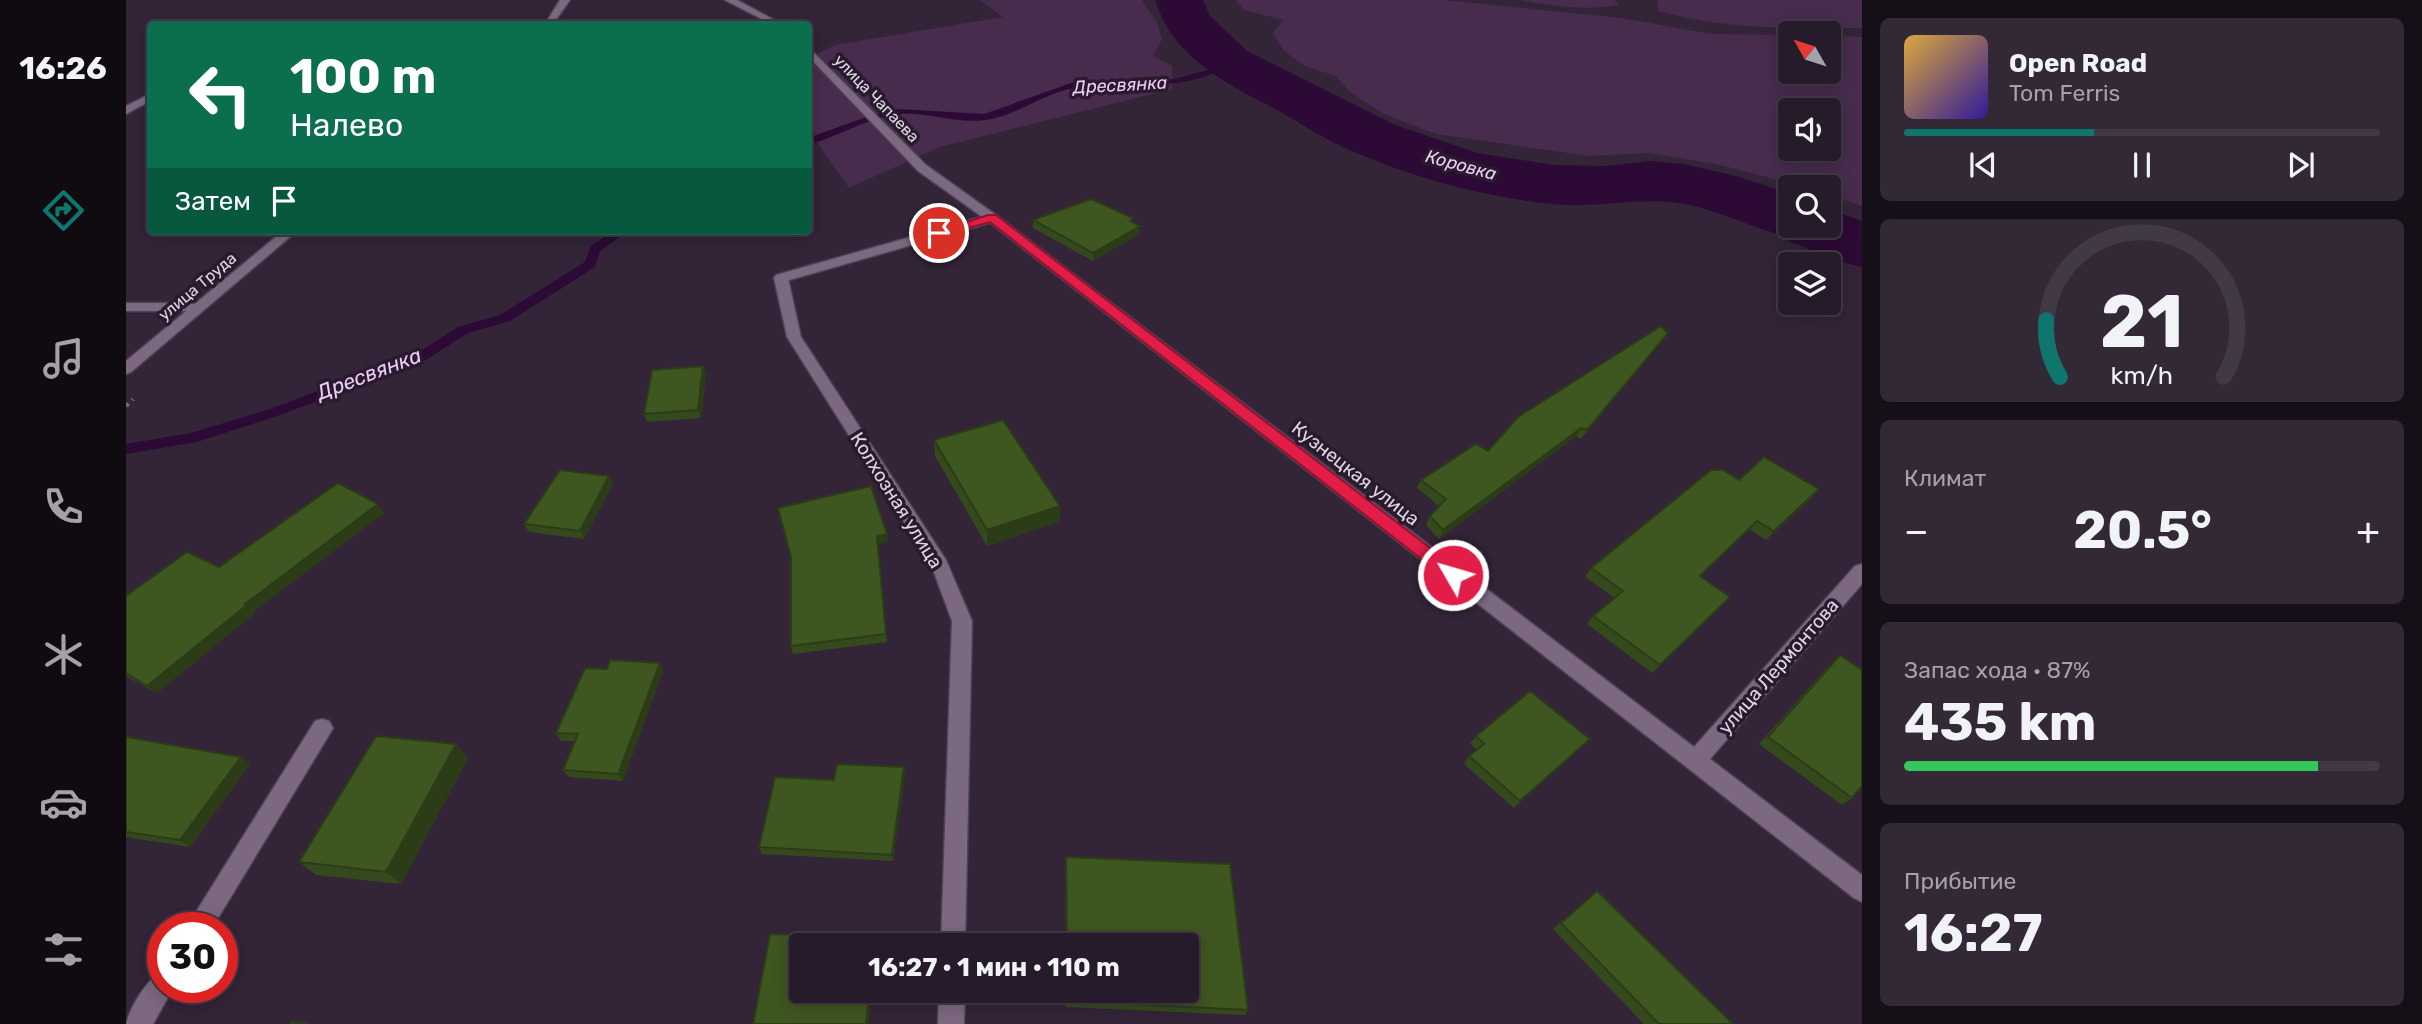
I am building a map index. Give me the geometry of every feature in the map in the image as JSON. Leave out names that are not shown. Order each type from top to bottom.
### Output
[{"type":"street","points":[[551,21],[565,0]]},
{"type":"street","points":[[730,0],[771,21]]},
{"type":"street","name":"улица Чапаева","points":[[812,54],[922,168]]},
{"type":"street","points":[[126,110],[147,99]]},
{"type":"street","name":"Кузнецкая улица","points":[[922,168],[992,218],[1862,890]]},
{"type":"street","name":"Колхозная улица","points":[[953,933],[962,621],[940,565],[794,337],[781,278],[992,218]]},
{"type":"street","name":"улица Труда","points":[[126,369],[286,235]]},
{"type":"street","points":[[126,307],[200,307]]},
{"type":"street","name":"улица Лермонтова","points":[[1694,762],[1862,571]]},
{"type":"street","points":[[208,912],[322,728]]},
{"type":"street","points":[[138,1024],[151,1003]]},
{"type":"street","points":[[951,1003],[951,1024]]},
{"type":"shaded area","points":[[980,0],[1142,0],[1157,22],[1162,39],[1153,56],[1172,66],[1172,89],[940,147],[849,188],[812,135],[812,56],[835,45],[1003,17]]},
{"type":"shaded area","points":[[1236,0],[1443,0],[1622,18],[1711,34],[1778,35],[1778,84],[1841,84],[1841,36],[1862,37],[1862,206],[1841,199],[1841,175],[1778,175],[1778,180],[1716,164],[1649,153],[1589,156],[1436,134],[1382,113],[1350,92],[1336,76],[1304,66],[1284,51],[1273,33],[1283,20],[1244,10]]},
{"type":"shaded area","points":[[1520,0],[1615,0],[1619,5],[1582,8]]},
{"type":"shaded area","points":[[1657,0],[1862,0],[1862,28],[1841,28],[1841,21],[1778,21],[1778,27],[1734,25],[1659,11]]},
{"type":"building","points":[[1091,199],[1133,218],[1130,221],[1140,226],[1093,253],[1033,220]]},
{"type":"building","points":[[1661,326],[1668,333],[1587,430],[1581,428],[1443,530],[1430,516],[1446,499],[1421,480],[1476,444],[1488,451],[1518,417]]},
{"type":"building","points":[[703,366],[698,410],[644,414],[652,370]]},
{"type":"building","points":[[1003,420],[1060,506],[987,530],[934,440]]},
{"type":"building","points":[[1764,457],[1819,489],[1774,531],[1757,521],[1700,576],[1730,597],[1660,665],[1593,616],[1623,591],[1591,568],[1711,470],[1723,470],[1739,480]]},
{"type":"building","points":[[560,470],[609,476],[580,531],[524,524]]},
{"type":"building","points":[[338,483],[378,504],[245,604],[247,605],[147,686],[126,673],[126,596],[187,552],[219,567]]},
{"type":"building","points":[[871,486],[887,534],[877,536],[886,634],[791,646],[791,557],[778,508]]},
{"type":"building","points":[[1840,655],[1862,670],[1862,786],[1852,798],[1768,737]]},
{"type":"building","points":[[610,660],[660,663],[618,774],[563,770],[578,734],[556,733],[585,668],[607,669]]},
{"type":"building","points":[[1530,691],[1590,739],[1520,801],[1469,756],[1484,744],[1476,736]]},
{"type":"building","points":[[376,736],[456,744],[386,872],[299,862]]},
{"type":"building","points":[[126,737],[241,757],[180,840],[126,832]]},
{"type":"building","points":[[837,764],[904,767],[892,855],[759,847],[775,777],[834,780]]},
{"type":"building","points":[[1066,857],[1230,864],[1248,1010],[1107,1003],[1199,1003],[1199,933],[1067,933]]},
{"type":"building","points":[[1597,891],[1733,1024],[1659,1024],[1561,923]]},
{"type":"building","points":[[770,934],[789,934],[789,1003],[868,1003],[866,1024],[753,1024]]},
{"type":"waterway","name":"Коровка","points":[[1179,0],[1187,22],[1228,62],[1373,138],[1466,170],[1553,185],[1606,186],[1651,180],[1684,184],[1717,191],[1778,213]]},
{"type":"waterway","name":"Дресвянка","points":[[812,140],[885,114],[909,111],[984,117],[1074,85],[1174,82],[1193,79],[1228,62]]},
{"type":"waterway","name":"Дресвянка","points":[[126,449],[192,438],[275,412],[421,357],[463,330],[505,318],[591,264],[595,249],[616,235]]},
{"type":"waterway","name":"Коровка","points":[[1841,237],[1862,246]]},
{"type":"route","points":[[939,233],[992,218],[1453,575]]}]
